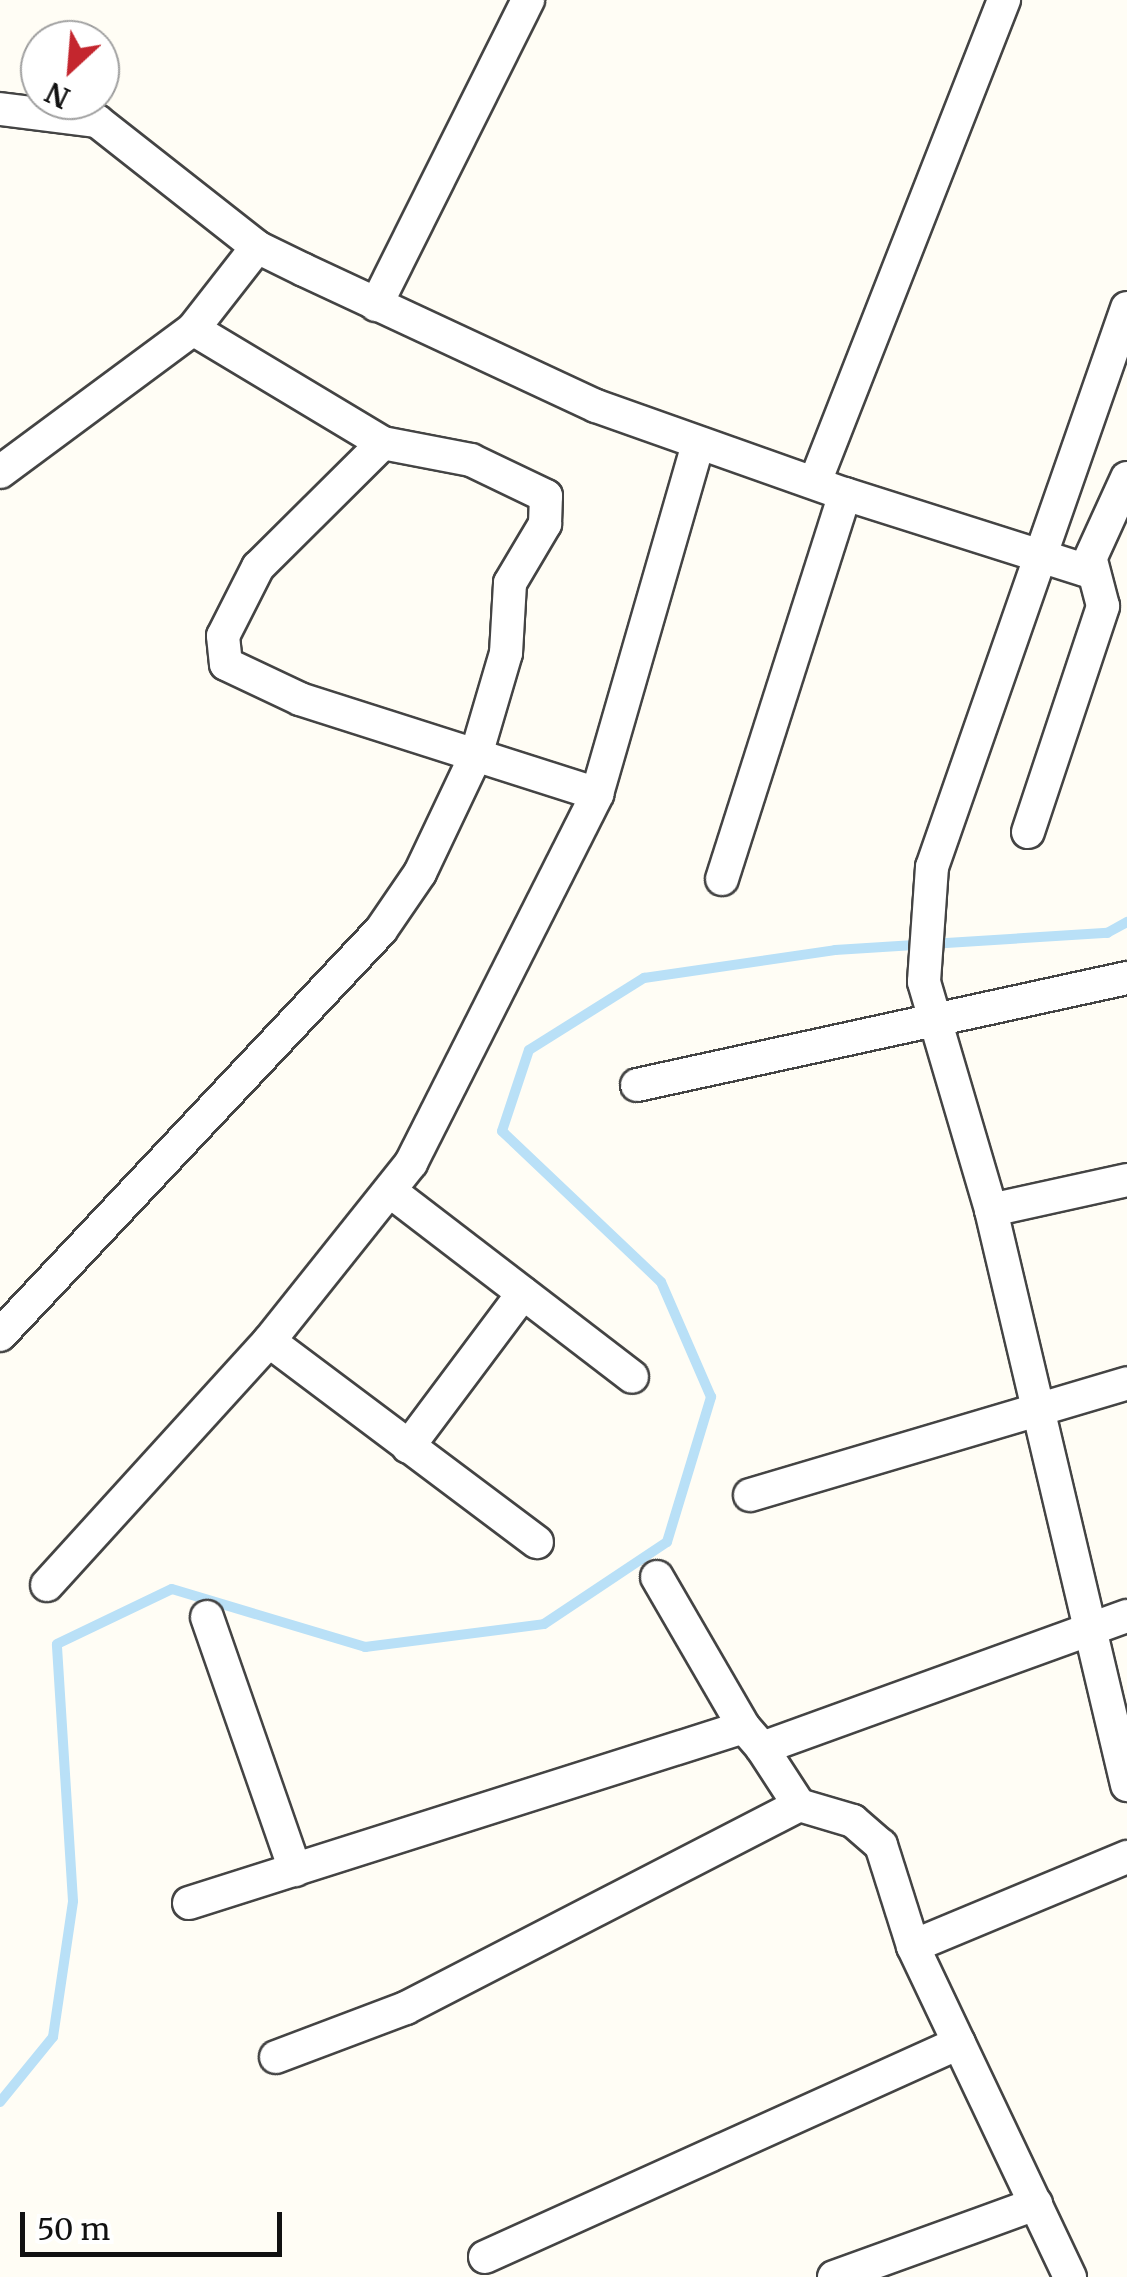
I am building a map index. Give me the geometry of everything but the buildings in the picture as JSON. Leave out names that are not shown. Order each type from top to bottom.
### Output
[{"type":"street","points":[[376,305],[528,0]]},
{"type":"street","points":[[814,482],[1004,0]]},
{"type":"street","points":[[0,108],[97,121],[257,247],[376,305],[698,444],[1080,569],[1092,564]]},
{"type":"street","points":[[0,472],[193,330],[257,247]]},
{"type":"street","points":[[1127,308],[932,867],[924,982],[990,1210],[1127,1785]]},
{"type":"street","points":[[0,1336],[381,930],[420,873],[476,756],[506,653],[510,583],[544,524],[546,496],[471,460],[383,443],[193,330]]},
{"type":"street","points":[[383,443],[258,567],[228,622],[222,656],[280,692],[597,794]]},
{"type":"street","points":[[46,1585],[270,1341],[390,1191],[450,1097],[597,794],[698,444]]},
{"type":"street","points":[[1028,832],[1103,606],[1092,564],[1127,478]]},
{"type":"street","points":[[722,879],[845,494]]},
{"type":"street","points":[[637,1084],[1127,978]]},
{"type":"street","points":[[990,1210],[1127,1180]]},
{"type":"street","points":[[390,1191],[632,1378]]},
{"type":"street","points":[[408,1447],[523,1293]]},
{"type":"street","points":[[270,1341],[537,1542]]},
{"type":"street","points":[[750,1495],[1035,1403],[1127,1383]]},
{"type":"street","points":[[657,1577],[753,1737],[799,1805],[854,1821],[881,1845],[913,1946],[1070,2277]]},
{"type":"street","points":[[190,1904],[753,1737],[1089,1625],[1127,1616]]},
{"type":"street","points":[[207,1617],[295,1870]]},
{"type":"street","points":[[276,2058],[406,2008],[799,1805]]},
{"type":"street","points":[[913,1946],[1127,1857]]},
{"type":"street","points":[[485,2257],[959,2042]]},
{"type":"street","points":[[834,2277],[1036,2204]]},
{"type":"waterway","points":[[0,2102],[53,2037],[73,1901],[57,1644],[172,1589],[365,1647],[544,1624],[667,1542],[711,1397],[661,1282],[502,1131],[529,1050],[644,978],[835,950],[1107,933],[1127,922]]}]
